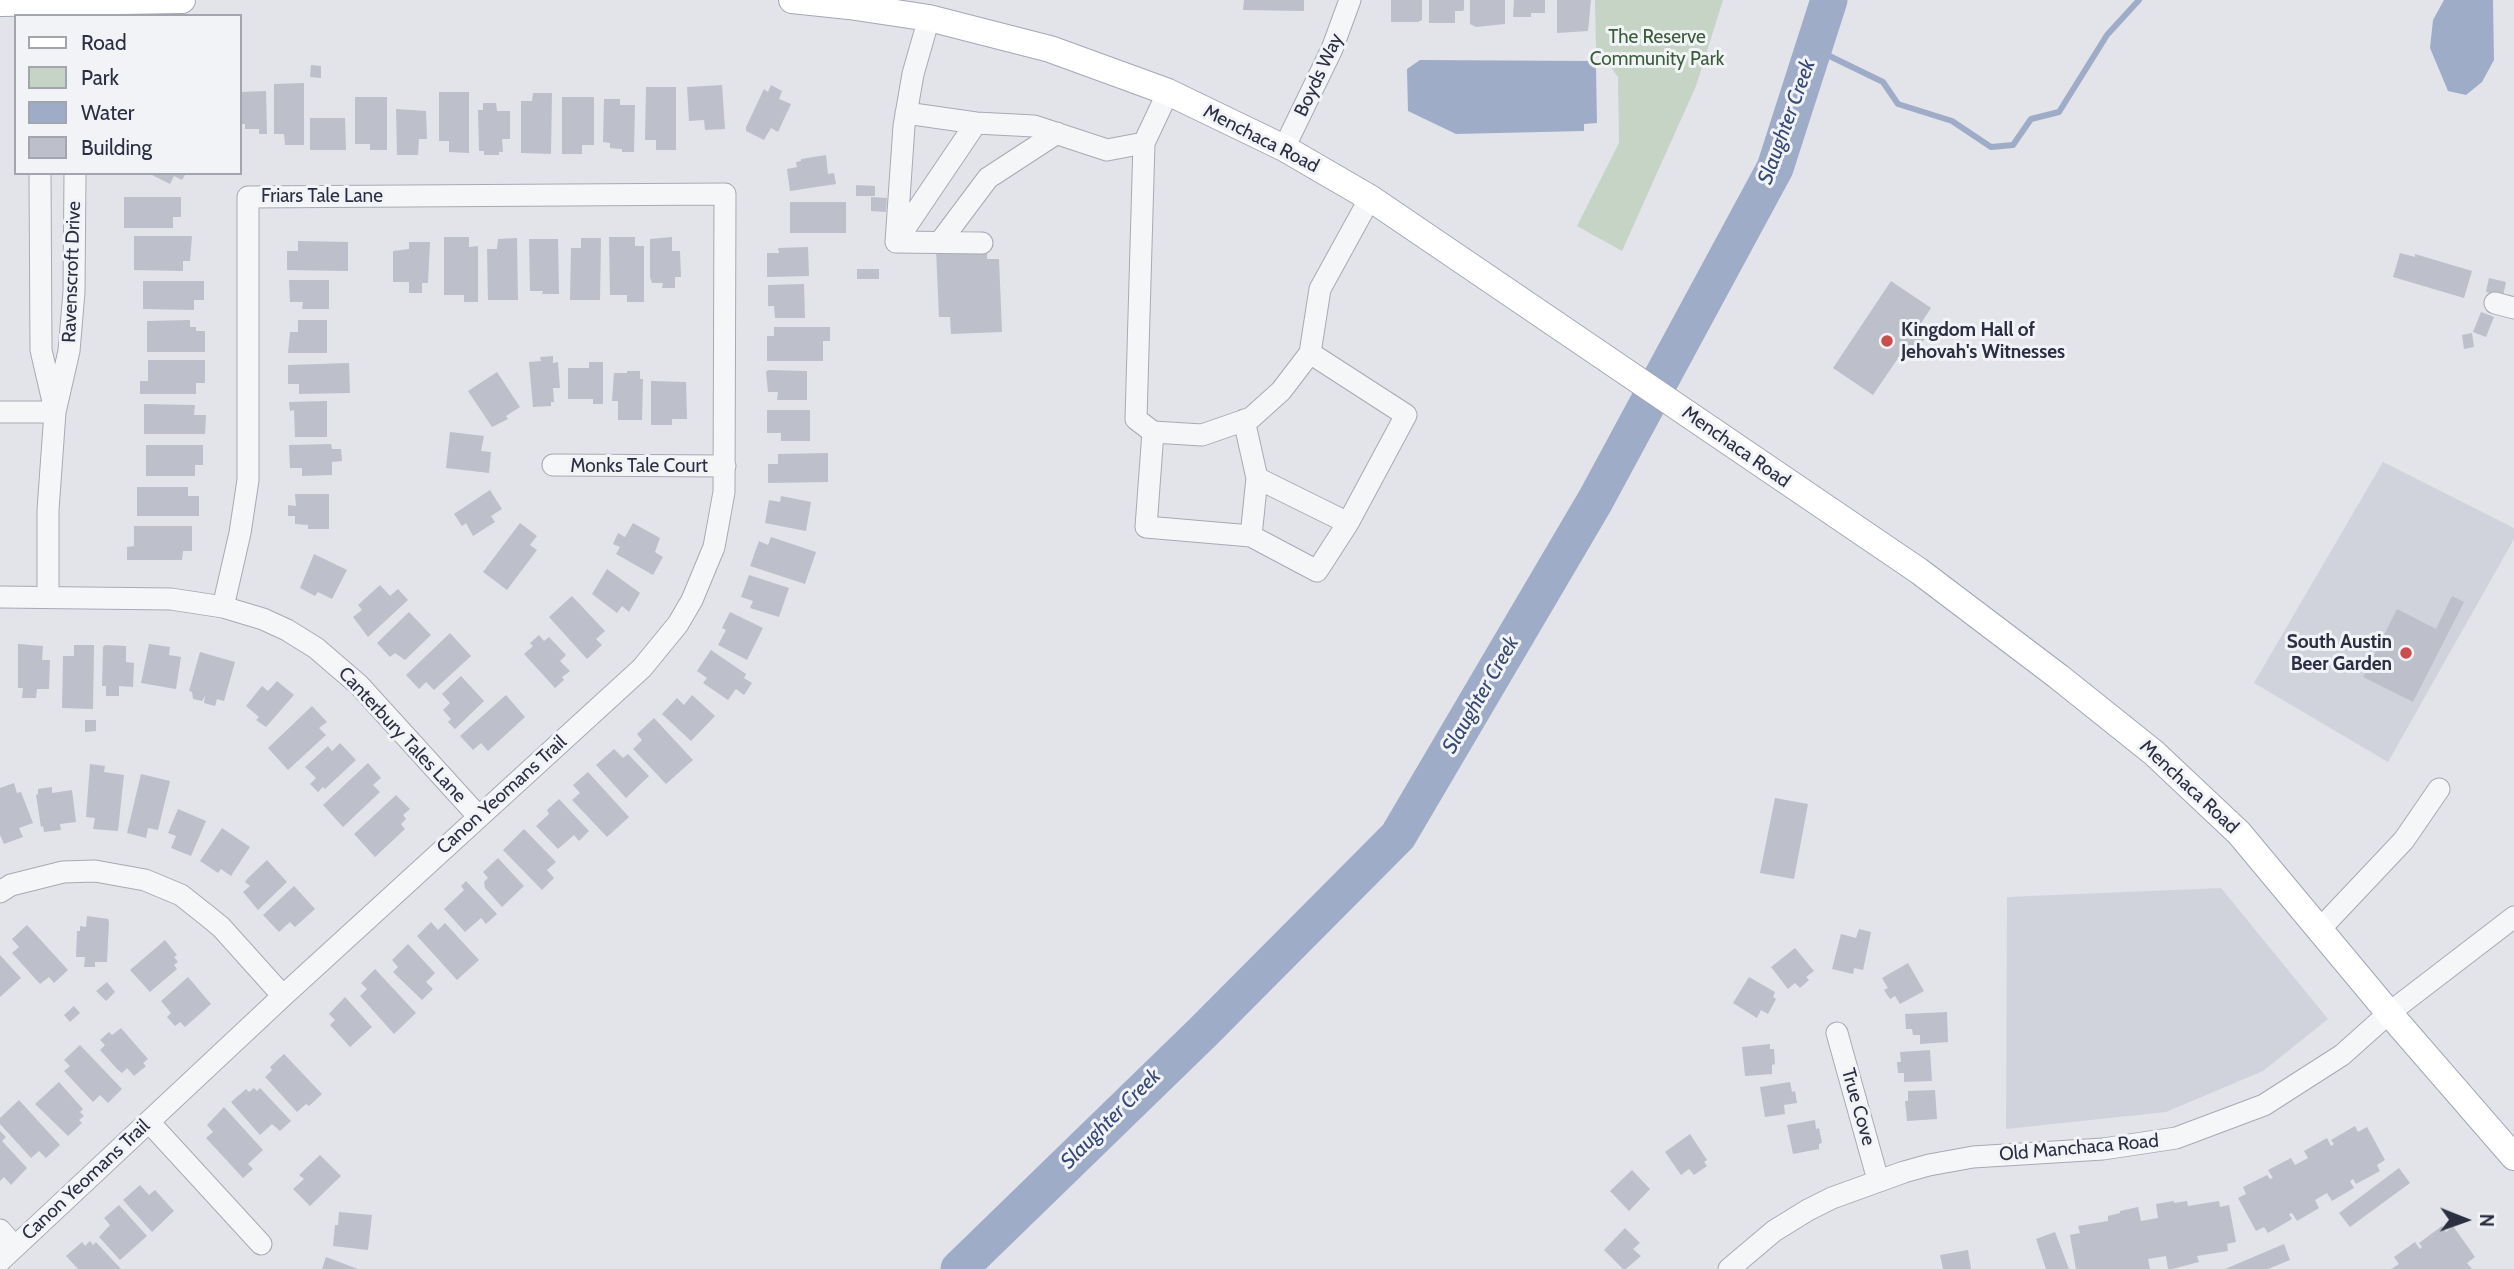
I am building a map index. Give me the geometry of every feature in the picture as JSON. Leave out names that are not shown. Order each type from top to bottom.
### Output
[{"type":"main road","points":[[0,3],[76,6],[182,0]]},
{"type":"main road","name":"Menchaca Road","points":[[792,0],[929,18],[1050,49],[1168,92],[1284,148],[1370,198],[1586,343],[1919,571],[2154,753],[2239,833],[2389,1013],[2514,1157]]},
{"type":"street","name":"Boyds Way","points":[[1284,148],[1332,50],[1350,0]]},
{"type":"street","points":[[896,242],[906,113],[913,74],[929,18]]},
{"type":"street","points":[[1168,92],[1144,142],[1136,419],[1153,432],[1202,435],[1251,418],[1281,391],[1310,353],[1320,289],[1370,198]]},
{"type":"street","points":[[906,113],[976,123],[1034,125],[1107,150],[1144,142]]},
{"type":"street","points":[[896,242],[976,123]]},
{"type":"street","points":[[940,242],[988,178],[1057,133]]},
{"type":"street","name":"Ravenscroft Drive","points":[[40,175],[41,350],[55,412]]},
{"type":"street","name":"Ravenscroft Drive","points":[[48,597],[48,510],[55,412],[69,351],[72,316],[75,175]]},
{"type":"street","name":"Canon Yeomans Trail","points":[[8,1254],[283,996],[642,668],[678,624],[692,600],[714,547],[722,512],[725,194]]},
{"type":"street","name":"Friars Tale Lane","points":[[223,607],[240,533],[248,480],[248,197],[725,194]]},
{"type":"street","points":[[896,242],[982,243]]},
{"type":"street","points":[[1153,432],[1146,527],[1251,536],[1317,571],[1348,523],[1406,415],[1310,353]]},
{"type":"street","points":[[0,412],[55,412]]},
{"type":"street","points":[[1244,420],[1257,478],[1251,536]]},
{"type":"street","name":"Monks Tale Court","points":[[553,466],[724,466]]},
{"type":"street","points":[[1257,478],[1348,523]]},
{"type":"street","name":"Canterbury Tales Lane","points":[[0,597],[171,599],[244,612],[287,630],[335,664],[359,685],[479,817]]},
{"type":"street","points":[[2320,929],[2404,840],[2439,789]]},
{"type":"street","points":[[0,892],[11,885],[63,872],[94,871],[145,880],[181,895],[221,927],[283,996]]},
{"type":"street","name":"Old Manchaca Road","points":[[1729,1269],[1774,1231],[1808,1210],[1878,1180],[1929,1165],[1973,1157],[2103,1149],[2176,1138],[2264,1105],[2342,1055],[2389,1013],[2514,917]]},
{"type":"street","name":"True Cove","points":[[1837,1034],[1878,1180]]},
{"type":"street","points":[[149,1122],[261,1244]]},
{"type":"street","points":[[0,1230],[8,1254]]},
{"type":"shaded area","points":[[2383,462],[2514,528],[2514,539],[2388,762],[2254,683]]},
{"type":"shaded area","points":[[2221,888],[2328,1019],[2263,1071],[2166,1112],[2006,1129],[2007,897]]},
{"type":"green space","name":"The Reserve Community Park","points":[[1595,0],[1723,0],[1696,86],[1622,251],[1577,226],[1619,143],[1618,77],[1596,47]]},
{"type":"water","points":[[2444,0],[2493,0],[2494,60],[2482,82],[2466,95],[2448,91],[2430,48],[2433,20]]},
{"type":"water","points":[[1420,60],[1589,61],[1596,69],[1597,123],[1584,124],[1584,131],[1456,134],[1408,111],[1407,69]]},
{"type":"building","points":[[1244,0],[1304,0],[1304,11],[1243,10]]},
{"type":"building","points":[[1391,0],[1422,0],[1422,20],[1391,22]]},
{"type":"building","points":[[1429,0],[1464,0],[1464,9],[1455,11],[1455,23],[1429,23]]},
{"type":"building","points":[[1470,0],[1505,0],[1505,24],[1476,27],[1470,24]]},
{"type":"building","points":[[1514,0],[1545,0],[1545,13],[1531,13],[1531,17],[1513,17]]},
{"type":"building","points":[[1557,0],[1591,0],[1588,31],[1557,33]]},
{"type":"building","points":[[311,65],[321,66],[321,78],[310,77]]},
{"type":"building","points":[[304,83],[304,145],[285,145],[284,134],[274,134],[274,84]]},
{"type":"building","points":[[722,85],[725,129],[705,130],[704,120],[689,121],[687,87]]},
{"type":"building","points":[[771,85],[782,91],[779,99],[791,104],[778,132],[771,128],[764,140],[746,131],[746,127],[764,89],[768,92]]},
{"type":"building","points":[[646,87],[676,87],[676,150],[656,150],[656,140],[645,140]]},
{"type":"building","points":[[266,91],[267,134],[259,134],[259,129],[245,129],[245,124],[242,124],[242,92]]},
{"type":"building","points":[[439,92],[469,92],[469,153],[449,152],[449,141],[439,141]]},
{"type":"building","points":[[533,93],[552,93],[551,154],[521,153],[521,101],[532,101]]},
{"type":"building","points":[[355,97],[387,97],[387,150],[370,150],[370,144],[355,144]]},
{"type":"building","points":[[562,97],[594,97],[594,145],[582,145],[582,154],[562,154]]},
{"type":"building","points":[[604,99],[620,99],[620,105],[635,105],[634,152],[622,152],[622,149],[610,148],[610,143],[603,142]]},
{"type":"building","points":[[483,103],[496,103],[497,111],[510,111],[510,139],[502,139],[503,152],[499,152],[499,155],[484,155],[484,151],[479,151],[478,110],[483,110]]},
{"type":"building","points":[[396,109],[426,111],[427,139],[419,139],[418,155],[397,155]]},
{"type":"building","points":[[310,118],[345,118],[346,150],[310,150]]},
{"type":"building","points":[[826,155],[828,174],[834,173],[836,184],[790,191],[787,169],[797,167],[796,162],[801,159]]},
{"type":"building","points":[[152,175],[185,175],[182,180],[174,176],[170,184]]},
{"type":"building","points":[[856,185],[875,186],[875,196],[856,196]]},
{"type":"building","points":[[124,197],[181,197],[181,217],[173,217],[173,228],[124,228]]},
{"type":"building","points":[[871,197],[887,198],[886,212],[871,211]]},
{"type":"building","points":[[790,202],[846,202],[846,233],[790,233]]},
{"type":"building","points":[[134,236],[192,236],[190,261],[183,261],[183,271],[134,270]]},
{"type":"building","points":[[444,237],[469,237],[469,247],[478,246],[478,302],[464,302],[464,295],[444,295]]},
{"type":"building","points":[[609,237],[635,237],[635,246],[644,246],[644,302],[627,302],[627,295],[610,295]]},
{"type":"building","points":[[672,237],[672,251],[680,251],[681,277],[675,277],[675,288],[662,288],[663,283],[652,283],[650,277],[650,239]]},
{"type":"building","points":[[517,238],[518,300],[488,300],[487,249],[497,249],[498,239]]},
{"type":"building","points":[[581,238],[601,238],[600,300],[570,300],[571,248],[581,248]]},
{"type":"building","points":[[529,239],[558,239],[559,294],[530,291]]},
{"type":"building","points":[[298,241],[348,242],[348,271],[287,270],[287,251],[298,251]]},
{"type":"building","points":[[409,242],[430,242],[428,283],[422,283],[422,293],[409,293],[409,282],[393,282],[393,251],[409,249]]},
{"type":"building","points":[[808,247],[809,276],[767,277],[767,253],[779,253],[778,248]]},
{"type":"building","points":[[987,247],[987,259],[999,259],[1002,332],[951,334],[950,317],[939,317],[936,249]]},
{"type":"building","points":[[2400,253],[2415,257],[2415,254],[2472,271],[2464,298],[2393,277]]},
{"type":"building","points":[[857,269],[879,269],[879,279],[857,279]]},
{"type":"building","points":[[2489,278],[2506,282],[2503,296],[2486,292]]},
{"type":"building","points":[[289,280],[329,280],[329,309],[302,309],[303,302],[290,302]]},
{"type":"building","points":[[143,281],[204,281],[204,300],[194,300],[194,310],[143,309]]},
{"type":"building","name":"Kingdom Hall of Jehovah's Witnesses","points":[[1891,281],[1931,308],[1918,328],[1928,334],[1914,354],[1905,348],[1873,395],[1833,368]]},
{"type":"building","points":[[804,284],[805,318],[775,318],[774,306],[768,306],[768,285]]},
{"type":"building","points":[[2481,312],[2494,317],[2486,337],[2473,332]]},
{"type":"building","points":[[190,320],[190,327],[196,327],[196,331],[205,331],[205,352],[147,352],[147,321]]},
{"type":"building","points":[[298,320],[327,320],[327,353],[288,353],[290,332],[298,332]]},
{"type":"building","points":[[774,327],[830,327],[830,341],[823,341],[823,361],[767,361],[767,336],[774,336]]},
{"type":"building","points":[[2472,333],[2474,347],[2464,349],[2462,335]]},
{"type":"building","points":[[553,356],[553,363],[558,362],[560,388],[553,388],[554,402],[551,402],[551,406],[533,407],[529,362],[541,361],[540,357]]},
{"type":"building","points":[[148,360],[205,360],[205,383],[196,383],[196,394],[140,394],[140,381],[148,381]]},
{"type":"building","points":[[589,362],[603,362],[603,404],[593,404],[593,399],[568,399],[568,368],[589,368]]},
{"type":"building","points":[[349,363],[350,393],[299,394],[299,384],[288,384],[288,365]]},
{"type":"building","points":[[768,370],[807,371],[807,400],[777,400],[778,392],[768,392]]},
{"type":"building","points":[[640,371],[640,379],[643,379],[642,420],[618,420],[618,401],[612,401],[614,373]]},
{"type":"building","points":[[497,372],[520,407],[506,416],[508,419],[492,427],[468,391]]},
{"type":"building","points":[[651,381],[686,382],[687,419],[672,419],[672,425],[651,425]]},
{"type":"building","points":[[327,401],[327,437],[295,437],[294,410],[290,411],[289,402]]},
{"type":"building","points":[[144,404],[195,405],[194,415],[206,415],[205,434],[144,434]]},
{"type":"building","points":[[767,410],[810,410],[810,441],[781,441],[781,433],[767,433]]},
{"type":"building","points":[[450,432],[484,436],[481,451],[491,452],[489,473],[446,468]]},
{"type":"building","points":[[331,444],[332,449],[341,449],[342,461],[332,462],[332,475],[302,476],[302,468],[290,468],[289,445]]},
{"type":"building","points":[[146,445],[203,445],[203,465],[195,465],[195,476],[146,476]]},
{"type":"building","points":[[828,453],[828,482],[768,483],[768,464],[778,464],[778,454]]},
{"type":"building","points":[[137,487],[188,487],[188,496],[199,496],[199,516],[137,516]]},
{"type":"building","points":[[490,490],[502,509],[491,516],[495,522],[473,536],[466,523],[462,526],[454,514]]},
{"type":"building","points":[[295,494],[329,494],[329,529],[308,529],[308,525],[295,524],[295,516],[288,516],[288,505],[296,506]]},
{"type":"building","points":[[781,496],[811,502],[806,531],[765,523],[769,500],[780,502]]},
{"type":"building","points":[[520,523],[537,536],[530,545],[537,550],[507,590],[483,572]]},
{"type":"building","points":[[633,523],[660,538],[655,552],[663,557],[653,575],[616,554],[620,547],[613,544],[618,533],[625,537]]},
{"type":"building","points":[[134,526],[192,526],[192,551],[183,551],[182,560],[127,560],[127,547],[134,546]]},
{"type":"building","points":[[771,537],[816,552],[805,584],[750,566],[759,541],[768,545]]},
{"type":"building","points":[[314,554],[347,570],[332,599],[318,592],[315,596],[300,588]]},
{"type":"building","points":[[607,569],[640,593],[629,612],[622,606],[617,613],[592,594]]},
{"type":"building","points":[[749,575],[789,588],[779,617],[750,608],[753,601],[741,597]]},
{"type":"building","points":[[380,585],[390,596],[398,589],[408,600],[368,637],[353,617],[362,610],[358,605]]},
{"type":"building","points":[[572,596],[605,631],[596,639],[602,645],[587,659],[549,617]]},
{"type":"building","name":"South Austin Beer Garden","points":[[2452,596],[2464,602],[2413,702],[2363,677],[2397,609],[2436,629]]},
{"type":"building","points":[[409,612],[431,635],[405,660],[395,653],[390,657],[377,643]]},
{"type":"building","points":[[730,612],[763,628],[747,660],[718,645],[726,630],[722,628]]},
{"type":"building","points":[[450,633],[471,656],[434,690],[426,682],[419,689],[406,675]]},
{"type":"building","points":[[539,635],[544,641],[549,637],[566,655],[560,661],[570,671],[555,688],[524,654],[533,646],[530,643]]},
{"type":"building","points":[[18,644],[43,646],[42,660],[50,660],[49,689],[37,689],[36,698],[22,698],[23,688],[18,688]]},
{"type":"building","points":[[149,644],[170,647],[169,655],[181,657],[176,689],[141,683]]},
{"type":"building","points":[[74,645],[94,645],[93,709],[62,708],[63,656],[74,656]]},
{"type":"building","points":[[105,645],[126,646],[126,662],[134,663],[133,687],[119,686],[119,696],[106,696],[106,686],[102,686]]},
{"type":"building","points":[[711,650],[746,674],[744,678],[752,683],[744,695],[736,689],[728,700],[703,683],[707,678],[697,671]]},
{"type":"building","points":[[200,652],[235,662],[224,701],[217,699],[215,706],[204,703],[205,696],[202,701],[193,699],[192,692],[189,691]]},
{"type":"building","points":[[461,676],[484,701],[455,729],[448,722],[451,719],[443,710],[450,703],[442,694]]},
{"type":"building","points":[[277,681],[294,695],[266,727],[256,720],[259,717],[246,706],[262,686],[268,691]]},
{"type":"building","points":[[506,695],[525,717],[488,751],[481,743],[473,750],[460,736]]},
{"type":"building","points":[[692,695],[715,716],[691,741],[662,714],[677,698],[684,705]]},
{"type":"building","points":[[312,706],[327,722],[319,728],[326,735],[288,770],[268,748]]},
{"type":"building","points":[[654,718],[693,760],[666,784],[633,749],[642,740],[637,734]]},
{"type":"building","points":[[85,720],[96,720],[96,731],[85,732]]},
{"type":"building","points":[[340,743],[356,760],[325,789],[323,787],[318,792],[310,784],[316,778],[305,767],[328,746],[332,751]]},
{"type":"building","points":[[614,749],[623,758],[628,754],[649,776],[626,798],[596,765]]},
{"type":"building","points":[[368,763],[381,778],[373,785],[380,792],[343,827],[323,805]]},
{"type":"building","points":[[90,764],[105,766],[104,772],[124,775],[118,831],[93,829],[95,818],[86,817]]},
{"type":"building","points":[[588,772],[629,817],[607,837],[572,800],[580,793],[573,785]]},
{"type":"building","points":[[141,774],[170,781],[158,830],[148,828],[146,838],[127,833]]},
{"type":"building","points":[[14,783],[17,793],[21,792],[33,823],[19,828],[23,837],[4,844],[0,835],[0,788]]},
{"type":"building","points":[[52,787],[52,793],[72,790],[76,822],[60,824],[61,830],[44,832],[36,795],[38,789]]},
{"type":"building","points":[[396,795],[410,809],[403,815],[406,819],[401,824],[405,829],[375,857],[354,834]]},
{"type":"building","points":[[1775,798],[1808,804],[1794,879],[1760,873]]},
{"type":"building","points":[[559,799],[589,831],[579,841],[574,835],[558,849],[536,826],[549,814],[547,810]]},
{"type":"building","points":[[178,809],[206,821],[191,856],[171,848],[176,836],[168,833]]},
{"type":"building","points":[[222,828],[250,847],[231,876],[221,869],[218,873],[200,861]]},
{"type":"building","points":[[524,829],[556,862],[547,870],[554,878],[542,890],[503,850]]},
{"type":"building","points":[[498,858],[524,886],[502,907],[485,888],[484,882],[488,878],[483,872]]},
{"type":"building","points":[[267,860],[287,882],[258,910],[243,892],[250,886],[245,882],[248,878]]},
{"type":"building","points":[[466,881],[497,914],[486,924],[481,918],[465,932],[444,909],[464,890],[461,886]]},
{"type":"building","points":[[294,886],[315,909],[295,927],[290,922],[279,932],[263,915]]},
{"type":"building","points":[[87,916],[108,919],[109,922],[107,962],[95,962],[95,967],[84,967],[85,957],[76,957],[77,931],[80,931],[80,926],[86,927]]},
{"type":"building","points":[[431,922],[438,930],[445,923],[479,960],[457,980],[417,936]]},
{"type":"building","points":[[27,925],[68,970],[54,983],[49,977],[40,984],[12,953],[19,947],[12,939]]},
{"type":"building","points":[[1859,929],[1871,932],[1863,970],[1854,968],[1853,974],[1832,969],[1841,934],[1856,938]]},
{"type":"building","points":[[165,940],[177,955],[174,957],[178,962],[174,965],[177,969],[150,992],[130,970]]},
{"type":"building","points":[[408,944],[435,973],[426,982],[433,989],[422,1000],[393,972],[398,967],[392,960]]},
{"type":"building","points":[[1795,948],[1814,971],[1806,977],[1809,980],[1800,988],[1795,983],[1788,989],[1771,967]]},
{"type":"building","points":[[0,955],[21,978],[0,997]]},
{"type":"building","points":[[1908,963],[1924,991],[1900,1004],[1895,996],[1890,999],[1884,990],[1888,988],[1882,978]]},
{"type":"building","points":[[375,969],[416,1013],[394,1034],[360,996],[367,989],[361,983]]},
{"type":"building","points":[[188,977],[211,1004],[185,1027],[180,1022],[175,1026],[167,1017],[171,1013],[161,1001]]},
{"type":"building","points":[[1749,977],[1775,992],[1773,997],[1776,999],[1768,1014],[1761,1010],[1757,1018],[1733,1003]]},
{"type":"building","points":[[107,982],[115,992],[106,1001],[96,991]]},
{"type":"building","points":[[345,997],[372,1027],[350,1047],[330,1025],[335,1020],[329,1014]]},
{"type":"building","points":[[74,1006],[80,1013],[70,1022],[64,1015]]},
{"type":"building","points":[[1947,1012],[1948,1042],[1920,1044],[1920,1035],[1913,1035],[1912,1029],[1906,1029],[1905,1014]]},
{"type":"building","points":[[121,1028],[148,1059],[143,1063],[146,1066],[134,1076],[127,1068],[122,1073],[100,1050],[105,1045],[100,1040],[109,1032],[112,1035]]},
{"type":"building","points":[[1770,1044],[1770,1049],[1774,1049],[1775,1064],[1772,1065],[1772,1074],[1745,1076],[1742,1047]]},
{"type":"building","points":[[80,1045],[122,1089],[108,1103],[100,1095],[93,1102],[64,1071],[70,1066],[64,1060]]},
{"type":"building","points":[[1930,1050],[1932,1081],[1904,1082],[1904,1073],[1898,1073],[1900,1052]]},
{"type":"building","points":[[284,1054],[322,1094],[309,1106],[306,1104],[297,1112],[265,1077],[272,1070],[270,1067]]},
{"type":"building","points":[[59,1082],[83,1109],[80,1112],[84,1116],[79,1120],[82,1123],[68,1136],[35,1104]]},
{"type":"building","points":[[1790,1082],[1797,1103],[1784,1105],[1785,1114],[1765,1117],[1760,1087]]},
{"type":"building","points":[[254,1088],[257,1091],[260,1088],[291,1121],[280,1131],[272,1124],[260,1135],[231,1102],[246,1089],[249,1092]]},
{"type":"building","points":[[1935,1090],[1937,1119],[1907,1121],[1905,1101],[1908,1101],[1908,1091]]},
{"type":"building","points":[[19,1100],[60,1145],[46,1158],[39,1151],[31,1158],[0,1124],[0,1118]]},
{"type":"building","points":[[224,1107],[263,1150],[248,1164],[253,1169],[243,1178],[206,1138],[213,1132],[207,1125]]},
{"type":"building","points":[[1815,1120],[1822,1143],[1819,1144],[1819,1149],[1793,1154],[1787,1125]]},
{"type":"building","points":[[2355,1126],[2358,1132],[2367,1127],[2385,1160],[2377,1165],[2380,1171],[2356,1184],[2353,1179],[2350,1181],[2354,1188],[2332,1201],[2327,1193],[2315,1200],[2319,1208],[2297,1221],[2292,1213],[2289,1214],[2292,1219],[2268,1233],[2264,1227],[2256,1231],[2238,1198],[2246,1194],[2243,1187],[2267,1175],[2270,1179],[2273,1178],[2268,1170],[2291,1158],[2295,1165],[2308,1158],[2304,1151],[2327,1138],[2331,1146],[2334,1144],[2331,1140]]},
{"type":"building","points":[[0,1131],[6,1137],[2,1141],[27,1168],[11,1185],[4,1177],[0,1181]]},
{"type":"building","points":[[1690,1134],[1707,1160],[1704,1162],[1707,1166],[1694,1175],[1689,1169],[1681,1175],[1665,1152]]},
{"type":"building","points":[[320,1155],[341,1176],[310,1206],[293,1189],[304,1179],[299,1175]]},
{"type":"building","points":[[2399,1168],[2410,1183],[2350,1227],[2339,1213]]},
{"type":"building","points":[[1632,1170],[1650,1189],[1629,1211],[1610,1191]]},
{"type":"building","points":[[140,1185],[149,1195],[155,1190],[174,1211],[152,1232],[123,1200]]},
{"type":"building","points":[[2187,1201],[2188,1206],[2219,1201],[2220,1207],[2229,1205],[2236,1242],[2227,1244],[2228,1251],[2197,1256],[2199,1262],[2172,1269],[2168,1269],[2166,1256],[2148,1259],[2150,1269],[2076,1269],[2070,1235],[2080,1233],[2078,1226],[2108,1221],[2108,1216],[2138,1207],[2141,1221],[2158,1218],[2156,1204]]},
{"type":"building","points":[[119,1205],[147,1236],[120,1260],[99,1237],[110,1225],[104,1218]]},
{"type":"building","points":[[339,1212],[372,1215],[368,1250],[333,1246]]},
{"type":"building","points":[[2442,1226],[2446,1232],[2453,1226],[2475,1257],[2467,1263],[2472,1269],[2391,1269],[2399,1264],[2394,1257],[2415,1242],[2420,1249],[2422,1247],[2419,1243]]},
{"type":"building","points":[[1625,1228],[1640,1243],[1633,1249],[1641,1256],[1623,1269],[1604,1250]]},
{"type":"building","points":[[2055,1232],[2069,1269],[2046,1269],[2036,1239]]},
{"type":"building","points":[[90,1241],[93,1245],[96,1242],[121,1269],[78,1269],[66,1256],[82,1242],[85,1246]]},
{"type":"building","points":[[2284,1244],[2290,1260],[2268,1269],[2225,1269]]},
{"type":"building","points":[[1968,1250],[1971,1269],[1943,1269],[1940,1255]]},
{"type":"building","points":[[326,1257],[358,1269],[322,1269]]},
{"type":"waterway","name":"Slaughter Creek","points":[[959,1269],[1203,1032],[1398,836],[1595,501],[1775,168],[1829,0]]},
{"type":"waterway","points":[[1813,48],[1883,82],[1898,104],[1952,121],[1991,147],[2013,145],[2031,119],[2059,112],[2107,35],[2139,0]]},
{"type":"place","name":"Kingdom Hall of Jehovah's Witnesses","points":[[1887,341]]},
{"type":"place","name":"South Austin Beer Garden","points":[[2406,653]]}]
